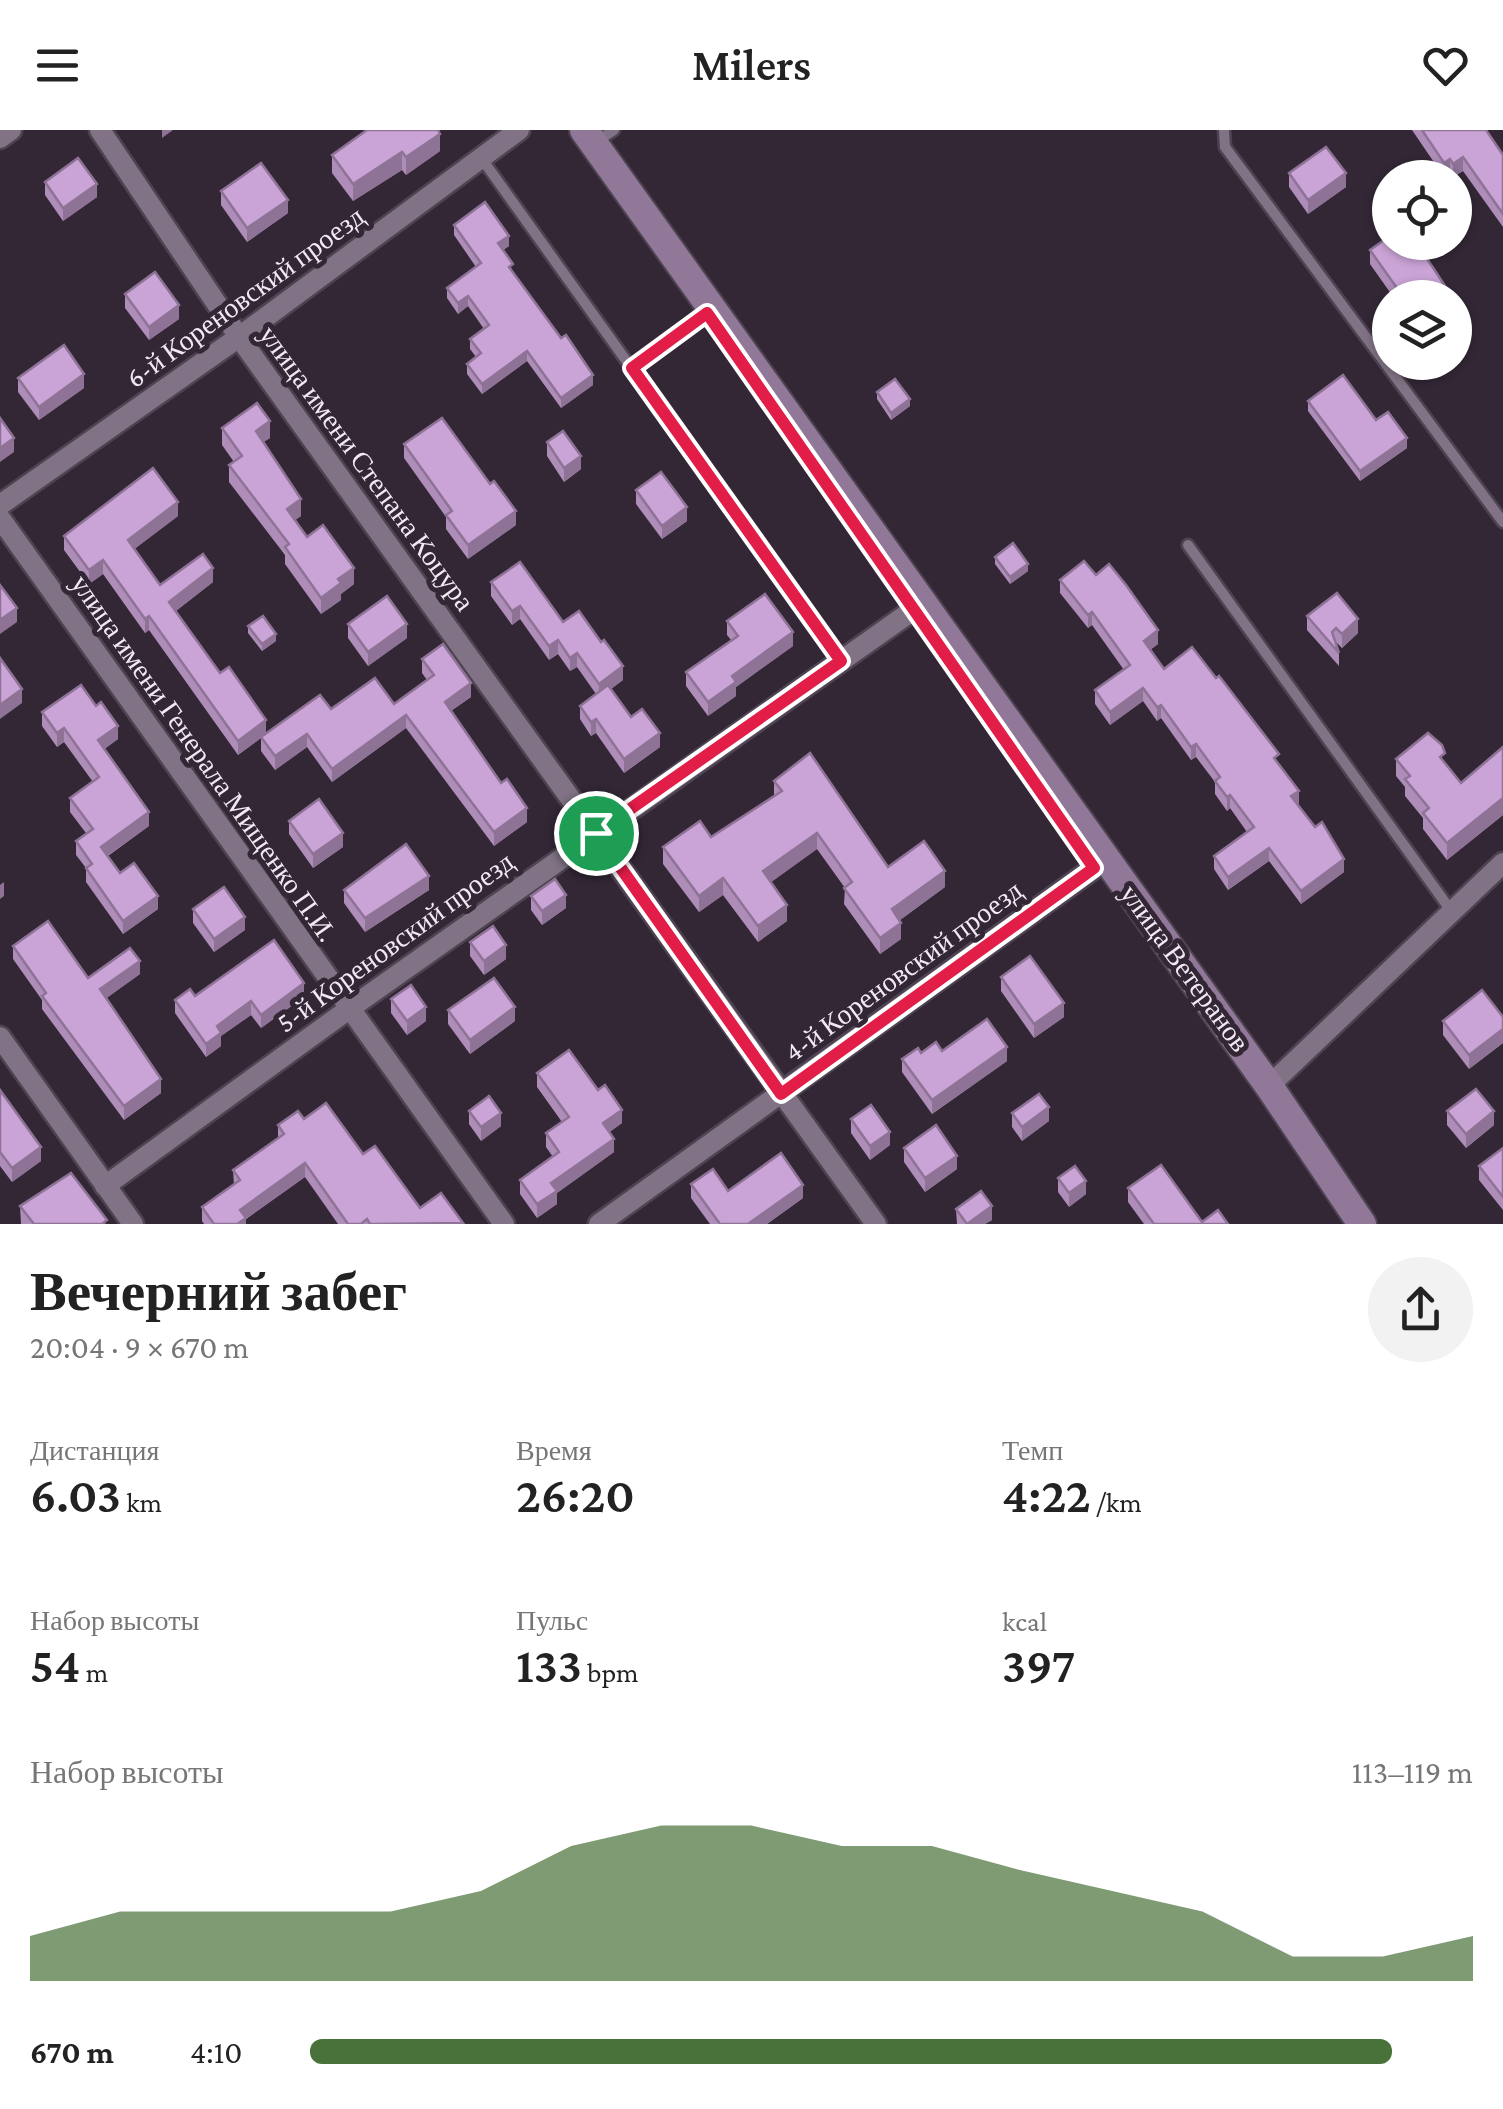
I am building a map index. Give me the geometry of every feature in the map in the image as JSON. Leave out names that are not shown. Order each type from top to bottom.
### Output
[{"type":"street","points":[[0,138],[10,130]]},
{"type":"street","name":"улица имени Степана Коцура","points":[[100,130],[239,337],[876,1224]]},
{"type":"street","name":"6-й Кореновский проезд","points":[[0,506],[239,337],[520,130]]},
{"type":"street","name":"улица Ветеранов","points":[[591,133],[707,313],[1094,868],[1349,1224]]},
{"type":"street","name":"улица Ветеранов","points":[[591,133],[1269,1086],[1362,1224]]},
{"type":"street","name":"улица имени Генерала Мищенко П.И.","points":[[0,518],[504,1224]]},
{"type":"street","name":"5-й Кореновский проезд","points":[[106,1186],[349,1008],[916,608]]},
{"type":"street","points":[[1269,1086],[1503,863]]},
{"type":"street","name":"4-й Кореновский проезд","points":[[598,1224],[1094,868]]},
{"type":"street","points":[[0,1036],[133,1224]]},
{"type":"lane","points":[[1224,130],[1225,147],[1503,522]]},
{"type":"lane","points":[[482,158],[841,661]]},
{"type":"lane","points":[[632,368],[707,313]]},
{"type":"lane","points":[[1188,545],[1452,912]]},
{"type":"building","points":[[367,130],[438,130],[440,134],[406,157],[402,152],[353,184],[332,155]]},
{"type":"building","points":[[1422,130],[1486,130],[1503,155],[1503,214],[1472,170],[1472,160],[1442,160]]},
{"type":"building","points":[[1326,147],[1346,173],[1308,200],[1289,173]]},
{"type":"building","points":[[78,158],[97,184],[63,208],[45,182]]},
{"type":"building","points":[[261,163],[288,200],[247,228],[221,191]]},
{"type":"building","points":[[485,202],[509,236],[498,243],[513,264],[509,267],[561,338],[566,335],[593,375],[561,398],[527,351],[482,384],[467,364],[481,353],[470,339],[489,325],[468,296],[458,303],[447,288],[481,263],[454,225]]},
{"type":"building","points":[[1377,260],[1428,260],[1441,280],[1391,280]]},
{"type":"building","points":[[155,272],[179,305],[149,327],[125,294]]},
{"type":"building","points":[[64,345],[84,374],[39,407],[18,378]]},
{"type":"building","points":[[1343,375],[1376,420],[1388,412],[1407,438],[1360,471],[1308,401]]},
{"type":"building","points":[[895,379],[910,399],[891,413],[877,392]]},
{"type":"building","points":[[257,403],[270,421],[256,431],[301,499],[287,509],[307,537],[323,525],[354,568],[321,598],[285,547],[289,544],[229,465],[242,456],[222,428]]},
{"type":"building","points":[[0,418],[14,438],[0,448]]},
{"type":"building","points":[[442,418],[490,484],[494,481],[516,511],[468,545],[446,515],[452,511],[404,444]]},
{"type":"building","points":[[563,431],[581,456],[564,468],[547,442]]},
{"type":"building","points":[[153,468],[178,502],[128,540],[160,585],[203,554],[213,568],[169,602],[220,673],[229,667],[266,720],[238,741],[149,616],[145,619],[103,560],[89,570],[64,536]]},
{"type":"building","points":[[661,472],[687,507],[662,526],[636,490]]},
{"type":"building","points":[[1013,543],[1028,564],[1010,577],[995,557]]},
{"type":"building","points":[[1084,561],[1096,575],[1109,564],[1126,585],[1158,630],[1144,641],[1164,669],[1192,647],[1216,678],[1219,676],[1279,754],[1274,758],[1299,791],[1291,796],[1315,827],[1322,822],[1344,859],[1301,891],[1269,848],[1228,877],[1214,856],[1254,827],[1215,781],[1220,777],[1196,744],[1191,747],[1161,705],[1157,707],[1143,688],[1110,712],[1095,690],[1130,665],[1092,612],[1088,615],[1060,580]]},
{"type":"building","points":[[520,562],[563,622],[579,611],[623,666],[599,684],[577,653],[570,658],[558,640],[549,646],[520,606],[512,611],[491,582]]},
{"type":"building","points":[[0,585],[17,608],[0,620]]},
{"type":"building","points":[[1337,593],[1358,619],[1342,634],[1336,628],[1332,632],[1339,653],[1307,616]]},
{"type":"building","points":[[765,594],[793,632],[732,676],[736,682],[708,702],[686,672],[738,636],[727,621]]},
{"type":"building","points":[[387,596],[407,624],[368,652],[348,624]]},
{"type":"building","points":[[263,616],[276,634],[262,644],[248,626]]},
{"type":"building","points":[[443,644],[471,683],[445,702],[501,783],[507,779],[527,808],[494,832],[406,715],[332,769],[307,734],[275,756],[261,737],[320,695],[331,709],[375,678],[394,704],[434,675],[422,659]]},
{"type":"building","points":[[0,658],[22,689],[0,705]]},
{"type":"building","points":[[81,685],[96,706],[101,702],[118,726],[98,740],[149,812],[101,847],[120,873],[134,863],[158,896],[123,921],[86,868],[92,864],[76,841],[93,829],[70,798],[99,777],[64,728],[57,733],[42,712]]},
{"type":"building","points":[[608,685],[631,717],[642,709],[660,733],[624,759],[596,719],[591,722],[580,706]]},
{"type":"building","points":[[1428,733],[1442,745],[1445,753],[1440,757],[1461,783],[1503,747],[1503,798],[1447,843],[1423,813],[1429,808],[1405,779],[1410,776],[1396,759]]},
{"type":"building","points":[[810,753],[888,867],[924,841],[945,871],[892,909],[901,923],[880,938],[844,888],[852,882],[817,833],[763,871],[787,905],[758,926],[723,878],[699,896],[663,847],[700,821],[711,837],[782,791],[774,781]]},
{"type":"building","points":[[319,799],[343,833],[313,854],[289,821]]},
{"type":"building","points":[[406,844],[429,876],[365,918],[344,890]]},
{"type":"building","points":[[555,879],[566,895],[542,911],[531,896]]},
{"type":"building","points":[[224,887],[245,917],[214,939],[193,909]]},
{"type":"building","points":[[48,921],[88,978],[130,948],[140,961],[100,989],[161,1079],[124,1106],[42,996],[46,993],[13,946]]},
{"type":"building","points":[[493,926],[506,945],[484,961],[470,942]]},
{"type":"building","points":[[274,940],[304,983],[261,1015],[251,1001],[217,1026],[221,1033],[206,1044],[175,1000],[190,989],[195,996]]},
{"type":"building","points":[[1030,956],[1064,1003],[1034,1024],[1001,977]]},
{"type":"building","points":[[494,978],[515,1007],[470,1040],[448,1010]]},
{"type":"building","points":[[411,985],[426,1007],[407,1021],[391,999]]},
{"type":"building","points":[[1482,990],[1503,1017],[1503,1029],[1469,1055],[1443,1021]]},
{"type":"building","points":[[987,1019],[1007,1047],[932,1100],[902,1059],[918,1048],[921,1053],[936,1042],[942,1051]]},
{"type":"building","points":[[569,1050],[598,1090],[605,1085],[622,1110],[603,1123],[614,1139],[551,1183],[557,1191],[537,1204],[520,1180],[559,1152],[546,1133],[569,1117],[537,1073]]},
{"type":"building","points":[[1476,1089],[1494,1111],[1466,1134],[1447,1111]]},
{"type":"building","points":[[0,1090],[41,1147],[12,1168],[0,1152]]},
{"type":"building","points":[[1039,1094],[1049,1107],[1022,1127],[1012,1113]]},
{"type":"building","points":[[489,1096],[501,1113],[481,1127],[469,1111]]},
{"type":"building","points":[[326,1103],[363,1154],[375,1146],[420,1208],[441,1193],[463,1223],[370,1224],[367,1219],[361,1224],[348,1224],[305,1163],[240,1210],[246,1218],[237,1224],[214,1224],[202,1207],[240,1180],[233,1170],[284,1134],[278,1125],[298,1111],[304,1119]]},
{"type":"building","points":[[871,1105],[890,1132],[870,1146],[851,1119]]},
{"type":"building","points":[[936,1125],[957,1156],[925,1178],[904,1148]]},
{"type":"building","points":[[1503,1148],[1503,1197],[1479,1166]]},
{"type":"building","points":[[781,1153],[803,1185],[748,1224],[720,1224],[691,1184],[713,1169],[728,1191]]},
{"type":"building","points":[[1161,1165],[1202,1222],[1218,1210],[1228,1224],[1154,1224],[1128,1188]]},
{"type":"building","points":[[1075,1166],[1086,1181],[1069,1193],[1058,1178]]},
{"type":"building","points":[[71,1173],[107,1220],[102,1224],[34,1224],[20,1206]]},
{"type":"building","points":[[981,1191],[992,1206],[967,1224],[956,1209]]},
{"type":"route","points":[[707,313],[1094,868],[781,1094],[596,833],[841,661],[632,368],[707,313]]}]
